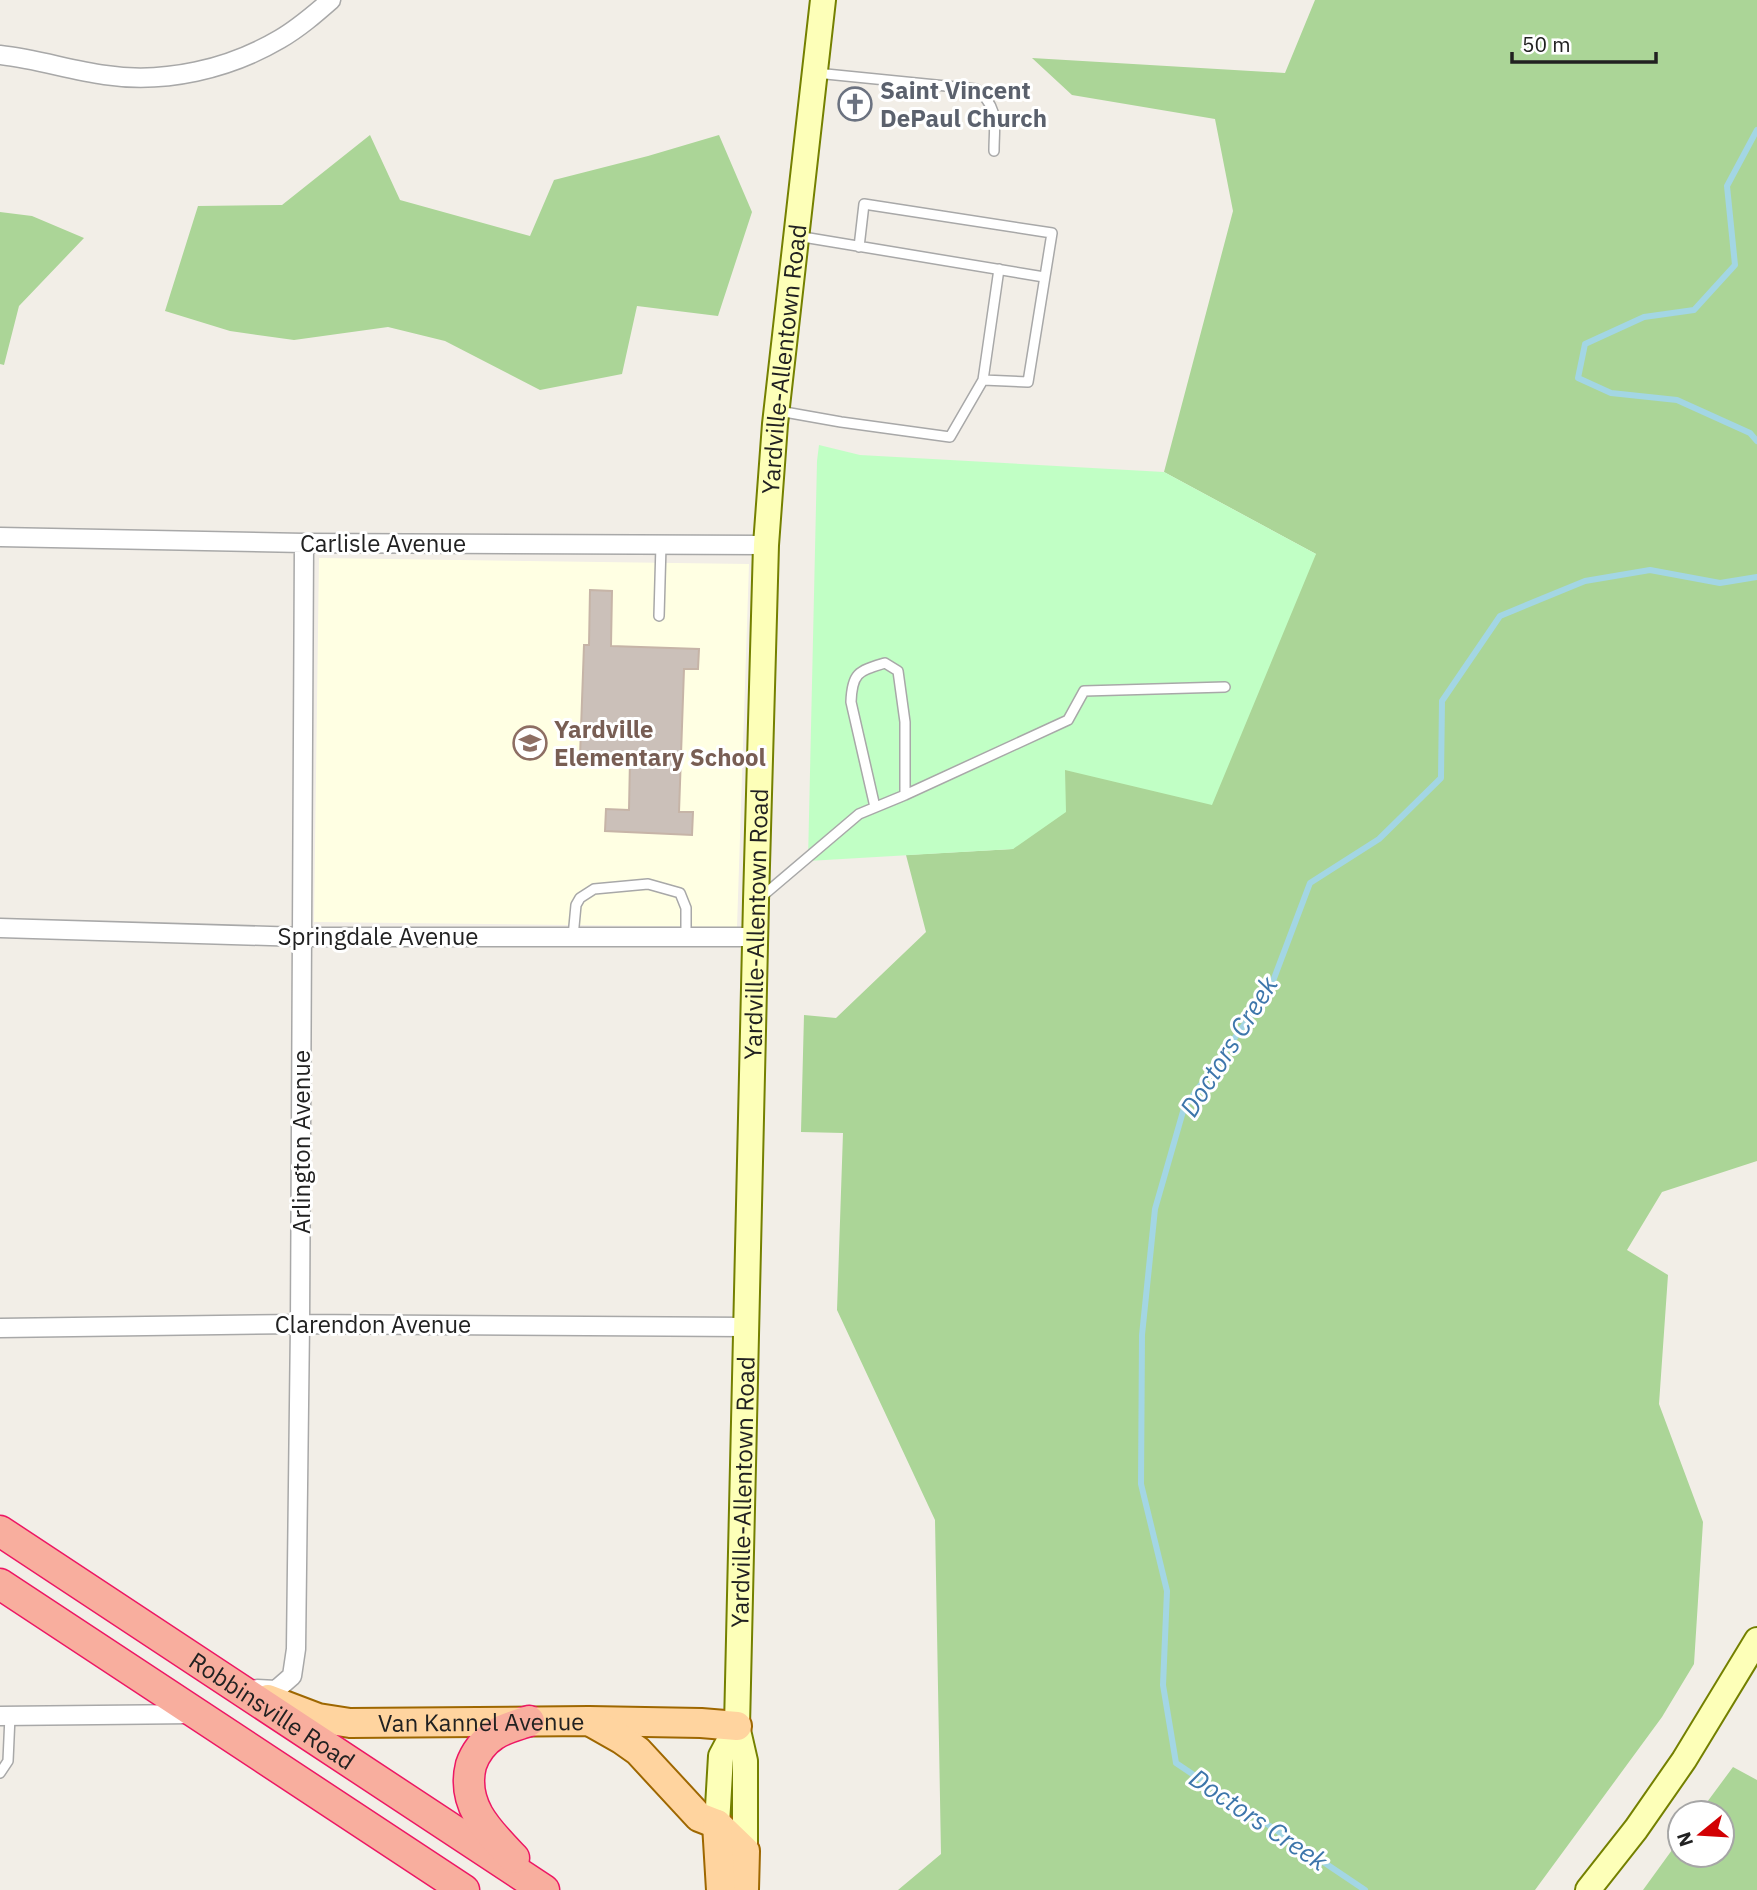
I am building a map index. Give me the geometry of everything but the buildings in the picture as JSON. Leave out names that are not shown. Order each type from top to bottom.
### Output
[{"type":"highway","name":"Robbinsville Road","points":[[0,1531],[545,1890]]},
{"type":"highway","name":"Robbinsville Road","points":[[0,1584],[464,1890]]},
{"type":"highway","points":[[530,1721],[495,1734],[482,1745],[473,1759],[468,1777],[469,1794],[475,1811],[501,1844],[545,1890]]},
{"type":"main road","name":"Yardville-Allentown Road","points":[[744,1890],[744,1761],[737,1726],[766,545],[776,410],[823,0]]},
{"type":"main road","points":[[1588,1890],[1636,1829],[1684,1760],[1757,1640]]},
{"type":"main road","name":"Van Kannel Avenue","points":[[233,1685],[317,1718],[350,1723],[589,1721],[737,1726]]},
{"type":"main road","points":[[589,1721],[638,1751],[699,1817],[718,1824],[745,1851]]},
{"type":"main road","name":"Yardville-Allentown Road","points":[[721,1890],[718,1824],[721,1756],[737,1726]]},
{"type":"street","points":[[0,55],[23,57],[106,75],[144,77],[182,74],[215,67],[251,54],[290,33],[331,0]]},
{"type":"street","name":"Carlisle Avenue","points":[[0,537],[304,543],[766,545]]},
{"type":"street","name":"Arlington Avenue","points":[[233,1685],[276,1690],[292,1676],[296,1649],[304,543]]},
{"type":"street","name":"Springdale Avenue","points":[[0,928],[302,937],[756,937]]},
{"type":"street","name":"Clarendon Avenue","points":[[0,1328],[300,1324],[746,1326]]},
{"type":"street","points":[[5,1716],[197,1714]]},
{"type":"lane","points":[[815,73],[976,89],[987,98],[993,108],[994,151]]},
{"type":"lane","points":[[859,247],[864,204],[1052,233],[1028,382],[984,380]]},
{"type":"lane","points":[[795,235],[1044,277]]},
{"type":"lane","points":[[776,410],[950,437],[984,380],[999,269]]},
{"type":"lane","points":[[659,616],[661,545]]},
{"type":"lane","points":[[875,807],[851,702],[852,684],[854,678],[866,669],[886,663],[898,671],[905,722],[905,795]]},
{"type":"lane","points":[[756,901],[859,814],[1068,720],[1084,691],[1225,687]]},
{"type":"lane","points":[[573,937],[576,905],[580,898],[594,889],[648,884],[680,893],[686,908],[686,937]]},
{"type":"lane","points":[[0,1773],[8,1761],[5,1716]]},
{"type":"shaded area","name":"Yardville Elementary School","points":[[319,558],[749,564],[737,927],[314,922]]},
{"type":"green space","points":[[1315,0],[1757,0],[1757,1161],[1662,1192],[1627,1250],[1668,1275],[1659,1404],[1703,1522],[1694,1664],[1662,1717],[1535,1890],[898,1890],[941,1854],[935,1520],[837,1310],[843,1133],[801,1132],[804,1015],[836,1018],[926,932],[906,855],[1013,849],[1064,770],[1316,554],[1164,472],[1233,211],[1215,119],[1072,95],[1032,58],[1285,73]]},
{"type":"green space","points":[[370,135],[400,200],[530,236],[554,180],[719,135],[752,212],[718,316],[637,306],[622,374],[540,390],[445,341],[388,327],[294,340],[230,331],[165,311],[198,206],[282,205]]},
{"type":"green space","points":[[0,212],[32,216],[84,238],[19,306],[4,365],[0,364]]},
{"type":"green space","points":[[819,445],[860,455],[1164,472],[1316,554],[1212,805],[1065,770],[1066,812],[1013,849],[808,861]]},
{"type":"green space","points":[[1733,1767],[1757,1780],[1757,1890],[1643,1890],[1666,1858],[1666,1869],[1736,1869],[1736,1799],[1709,1799]]},
{"type":"waterway","name":"Doctors Creek","points":[[1757,130],[1727,186],[1735,265],[1694,310],[1644,317],[1585,344],[1578,378],[1611,393],[1677,400],[1750,433],[1757,441]]},
{"type":"waterway","name":"Doctors Creek","points":[[1365,1890],[1176,1763],[1163,1685],[1167,1591],[1141,1484],[1142,1335],[1155,1209],[1184,1108],[1270,989],[1310,883],[1379,839],[1441,778],[1442,701],[1500,616],[1585,581],[1650,570],[1720,583],[1757,577]]},
{"type":"place","name":"Saint Vincent DePaul Church","points":[[855,104]]},
{"type":"place","name":"Yardville Elementary School","points":[[530,743]]}]
